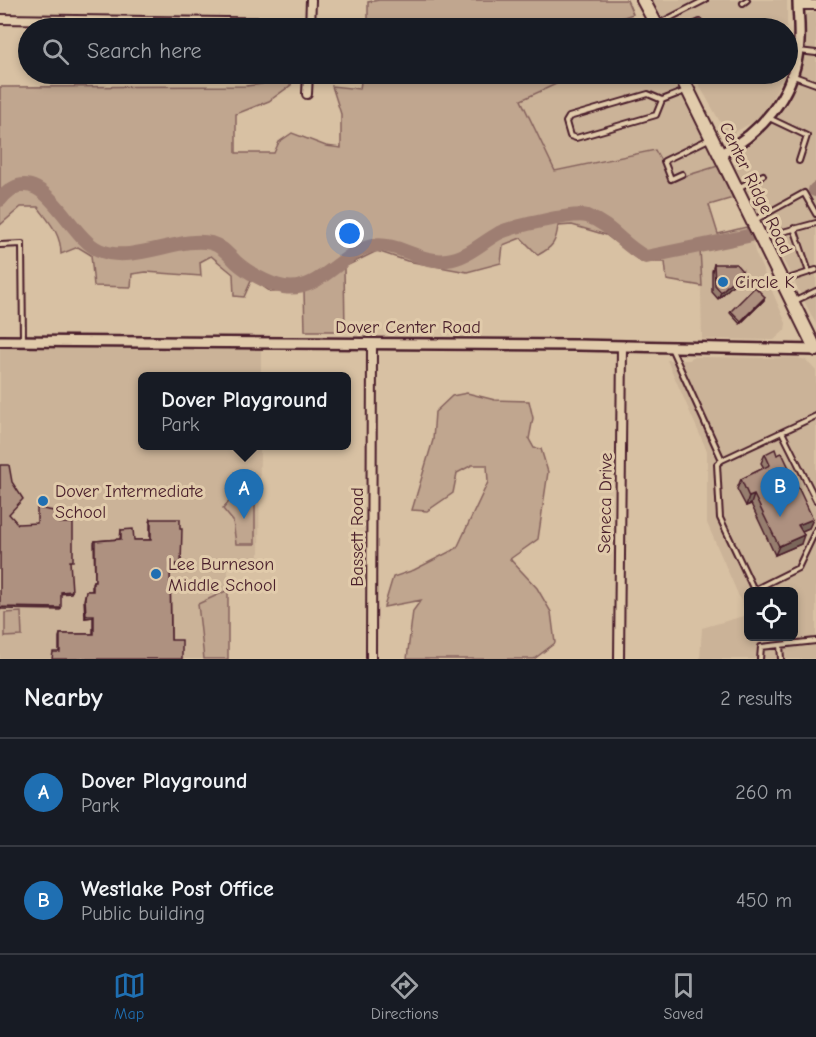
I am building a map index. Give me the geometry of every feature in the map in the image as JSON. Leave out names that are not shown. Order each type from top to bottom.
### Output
[{"type":"main road","points":[[643,0],[652,18]]},
{"type":"main road","name":"Center Ridge Road","points":[[686,84],[816,350]]},
{"type":"street","points":[[310,18],[311,0]]},
{"type":"street","points":[[798,51],[798,3],[816,5]]},
{"type":"street","points":[[0,18],[18,18]]},
{"type":"street","points":[[307,94],[308,84]]},
{"type":"street","points":[[721,154],[749,137],[769,118],[788,84]]},
{"type":"street","name":"Dover Center Road","points":[[0,341],[622,346],[816,350]]},
{"type":"street","name":"Bassett Road","points":[[371,659],[372,344]]},
{"type":"street","name":"Seneca Drive","points":[[619,659],[622,346]]},
{"type":"lane","points":[[673,18],[705,0]]},
{"type":"lane","points":[[798,51],[816,53]]},
{"type":"lane","points":[[798,78],[816,84]]},
{"type":"lane","points":[[662,100],[656,115],[576,138],[570,136],[566,122],[570,117],[648,94],[662,100],[689,90]]},
{"type":"lane","points":[[769,118],[807,136],[799,161]]},
{"type":"lane","points":[[682,174],[671,179],[664,161],[712,138]]},
{"type":"lane","points":[[737,188],[763,175]]},
{"type":"lane","points":[[753,222],[801,194],[806,195],[816,214]]},
{"type":"lane","points":[[761,238],[816,223]]},
{"type":"lane","points":[[794,228],[809,272]]},
{"type":"lane","points":[[0,245],[22,244],[23,341]]},
{"type":"lane","points":[[782,281],[816,270]]},
{"type":"lane","points":[[792,302],[816,291]]},
{"type":"lane","points":[[670,347],[722,460]]},
{"type":"lane","points":[[816,416],[717,464],[720,518],[754,590],[798,568],[816,530]]},
{"type":"lane","points":[[782,432],[816,500]]},
{"type":"lane","points":[[760,659],[761,647],[816,641]]},
{"type":"lane","points":[[780,645],[781,659]]},
{"type":"shaded area","points":[[379,0],[627,0],[633,14],[621,18],[368,18],[368,2]]},
{"type":"shaded area","points":[[652,0],[787,0],[787,18],[662,18]]},
{"type":"shaded area","points":[[816,11],[816,182],[811,184],[816,196],[816,324],[735,166],[734,157],[766,130],[789,101],[796,84],[798,84],[807,14]]},
{"type":"shaded area","points":[[291,84],[269,101],[236,114],[236,153],[274,153],[279,142],[292,133],[326,146],[341,148],[341,114],[332,86],[360,89],[361,84],[556,84],[521,100],[555,171],[655,150],[672,180],[718,166],[733,198],[709,205],[718,234],[746,227],[752,238],[700,248],[702,286],[667,280],[665,262],[641,262],[606,235],[572,225],[558,226],[553,243],[538,255],[521,238],[503,245],[501,263],[467,272],[407,261],[377,251],[344,267],[345,331],[305,331],[304,291],[271,292],[252,279],[244,297],[234,296],[233,274],[211,256],[200,262],[201,276],[146,272],[132,274],[131,287],[94,286],[91,255],[78,247],[61,254],[57,235],[38,207],[21,207],[0,225],[0,87]]},
{"type":"shaded area","points":[[556,84],[679,84],[718,165],[672,180],[654,150],[555,171],[520,100]]},
{"type":"shaded area","points":[[699,84],[780,84],[762,117],[728,136]]},
{"type":"shaded area","points":[[752,238],[755,252],[786,323],[785,330],[774,340],[702,339],[700,248]]},
{"type":"shaded area","name":"Dover Intermediate School","points":[[0,347],[261,348],[261,372],[138,372],[138,450],[260,450],[259,558],[228,558],[228,659],[0,659]]},
{"type":"shaded area","points":[[692,357],[798,358],[806,360],[816,371],[816,659],[700,659],[702,628],[744,616],[744,641],[798,641],[798,587],[744,587],[744,608],[707,523],[707,451],[667,360],[690,360]]},
{"type":"shaded area","points":[[467,393],[495,400],[529,401],[533,418],[529,439],[534,448],[541,449],[548,472],[538,539],[510,559],[537,588],[551,612],[555,643],[534,659],[407,659],[413,611],[421,600],[384,607],[393,577],[414,570],[457,548],[488,482],[487,465],[472,465],[457,473],[453,493],[427,511],[412,510],[433,440],[435,412],[452,396]]},
{"type":"shaded area","points":[[255,491],[255,544],[236,544],[233,521],[223,509],[236,493]]},
{"type":"shaded area","points":[[228,590],[228,659],[204,659],[198,604]]},
{"type":"shaded area","points":[[21,612],[22,636],[5,637],[5,613]]},
{"type":"building","points":[[714,264],[736,264],[742,271],[721,292],[715,285]]},
{"type":"building","points":[[755,287],[765,297],[741,321],[731,311]]},
{"type":"building","points":[[775,449],[777,455],[782,453],[813,519],[798,525],[804,535],[779,546],[754,495],[749,497],[741,479],[770,465],[765,454]]},
{"type":"building","points":[[0,465],[9,465],[12,482],[23,499],[9,514],[18,524],[37,523],[37,508],[59,512],[59,523],[73,523],[73,561],[70,561],[72,591],[61,592],[61,608],[0,607]]},
{"type":"building","points":[[151,519],[180,519],[181,564],[170,564],[171,640],[182,640],[182,659],[52,659],[53,652],[60,652],[60,634],[94,634],[94,615],[86,615],[85,598],[86,591],[93,591],[93,581],[95,581],[95,541],[121,539],[121,530],[133,529],[134,540],[151,540]]},
{"type":"waterway","points":[[0,200],[14,188],[28,185],[41,191],[87,242],[99,250],[112,254],[126,254],[185,243],[211,243],[222,248],[252,274],[284,287],[309,284],[350,256],[372,246],[391,247],[428,259],[454,259],[506,230],[570,216],[587,216],[596,220],[646,257],[748,236]]},
{"type":"place","name":"Circle K","points":[[723,282]]},
{"type":"place","name":"Dover Intermediate School","points":[[43,501]]},
{"type":"place","name":"Westlake Post Office","points":[[780,517]]},
{"type":"place","name":"Dover Playground","points":[[244,519]]},
{"type":"place","name":"Lee Burneson Middle School","points":[[156,574]]}]
